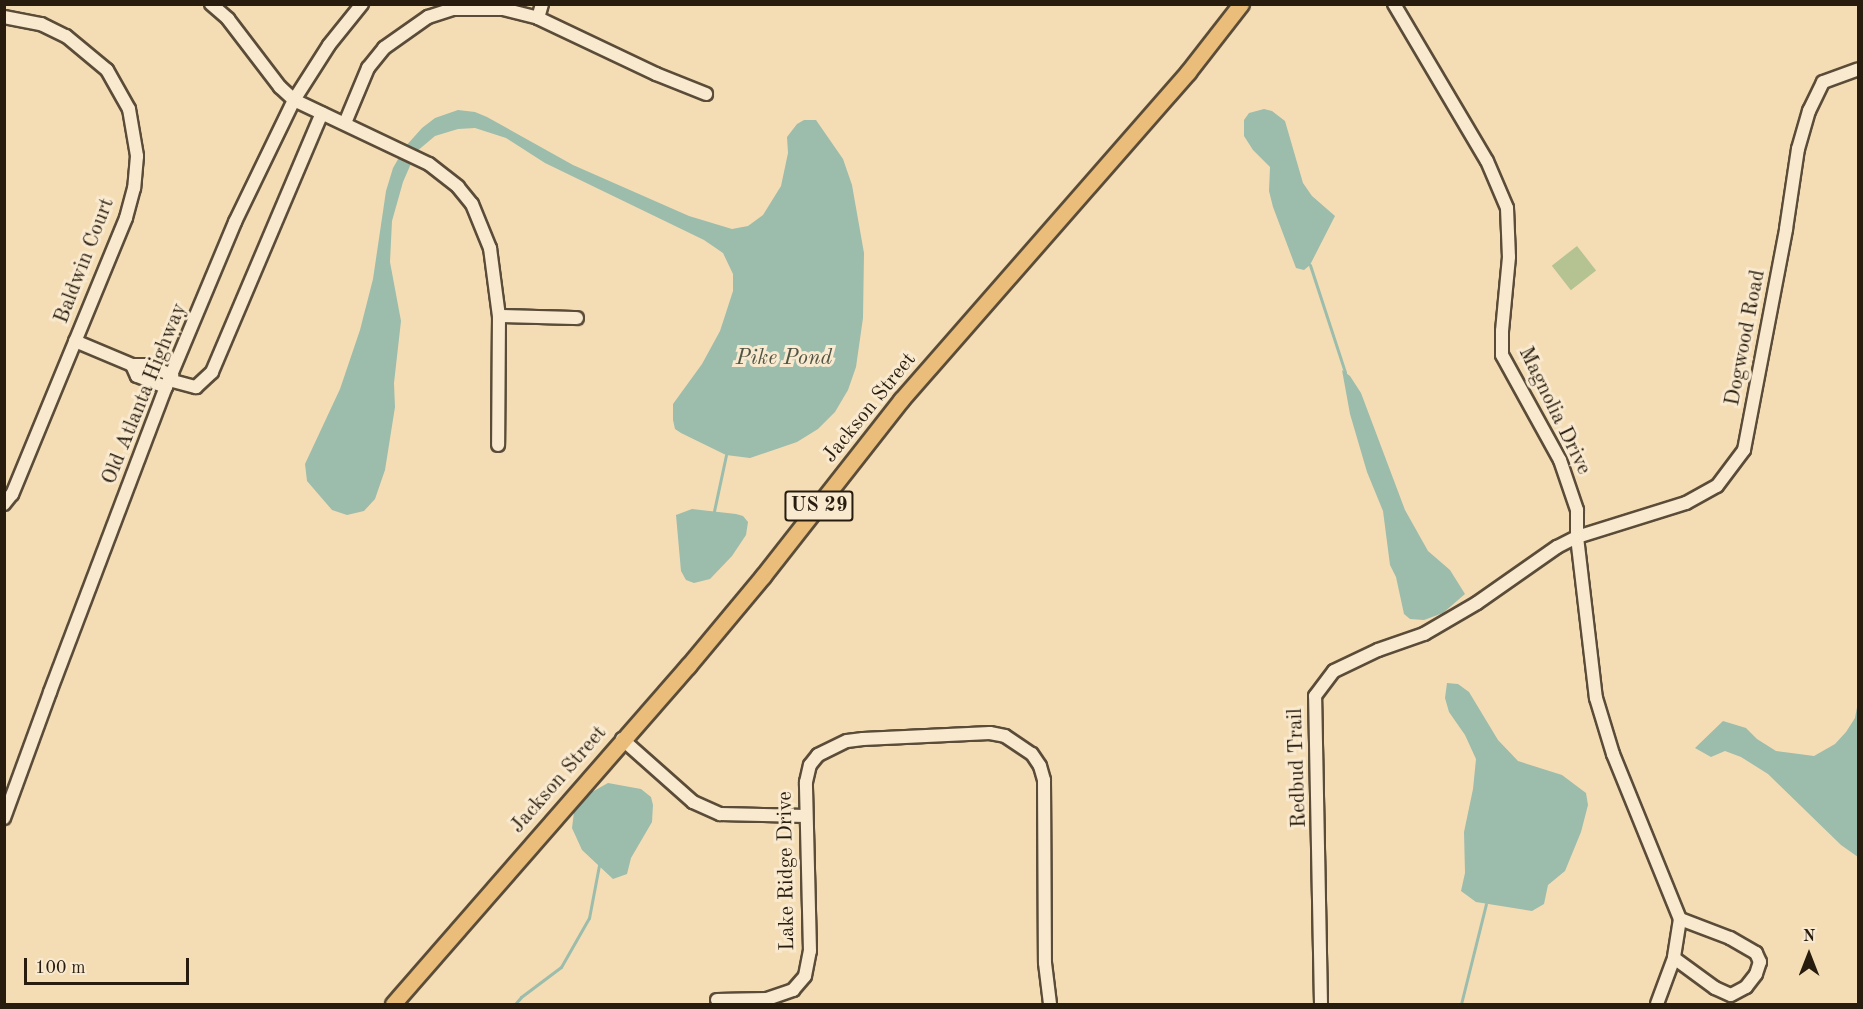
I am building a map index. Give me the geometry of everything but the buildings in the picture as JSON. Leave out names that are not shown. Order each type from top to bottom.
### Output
[{"type":"main road","name":"Jackson Street","points":[[393,1005],[763,576],[901,400],[1188,72],[1241,4]]},
{"type":"street","points":[[211,4],[228,19],[280,87],[294,100],[429,164],[458,187],[472,204],[490,248],[499,316],[498,445]]},
{"type":"street","name":"Old Atlanta Highway","points":[[4,818],[169,381],[235,222],[294,100],[329,45],[362,4]]},
{"type":"street","points":[[538,18],[542,4]]},
{"type":"street","name":"Magnolia Drive","points":[[1394,4],[1500,188],[1507,208],[1510,231],[1502,355],[1560,460],[1576,510],[1577,537],[1596,698],[1613,754],[1680,919]]},
{"type":"street","points":[[345,123],[368,68],[384,48],[428,17],[453,9],[480,7],[503,9],[538,18],[656,74],[706,94]]},
{"type":"street","name":"Baldwin Court","points":[[4,17],[41,24],[66,36],[86,50],[107,70],[119,89],[133,124],[137,156],[128,208],[12,494],[4,504]]},
{"type":"street","name":"Dogwood Road","points":[[1577,537],[1686,503],[1717,486],[1744,450],[1786,229],[1797,149],[1809,111],[1823,82],[1858,69]]},
{"type":"street","points":[[75,342],[132,365],[137,376],[196,387],[212,372],[322,113]]},
{"type":"street","points":[[499,316],[578,318]]},
{"type":"street","name":"Redbud Trail","points":[[1321,1005],[1315,696],[1334,671],[1378,650],[1424,634],[1477,603],[1557,547],[1577,537]]},
{"type":"street","name":"Lake Ridge Drive","points":[[717,1000],[767,999],[793,990],[805,976],[810,951],[806,782],[810,765],[818,755],[847,741],[990,733],[1005,736],[1020,744],[1036,760],[1044,780],[1045,963],[1050,1005]]},
{"type":"street","points":[[622,739],[693,802],[720,814],[806,816]]},
{"type":"street","points":[[1657,1005],[1674,958],[1680,919],[1730,938],[1756,952],[1761,962],[1756,974],[1746,987],[1731,995],[1715,988],[1674,958]]},
{"type":"green space","points":[[1577,246],[1596,270],[1571,290],[1552,266]]},
{"type":"water","points":[[1264,109],[1272,111],[1285,121],[1303,183],[1312,196],[1335,216],[1310,265],[1304,270],[1296,268],[1273,207],[1269,191],[1270,167],[1253,150],[1244,136],[1244,120],[1249,113]]},
{"type":"water","name":"Pike Pond","points":[[458,110],[475,112],[487,117],[573,165],[689,216],[732,229],[748,226],[763,215],[781,186],[788,153],[787,137],[797,124],[804,120],[816,120],[843,159],[852,185],[864,253],[863,318],[856,367],[848,390],[835,412],[818,429],[797,442],[750,458],[726,455],[675,429],[673,404],[702,364],[720,331],[733,291],[733,274],[723,253],[704,240],[545,163],[506,138],[475,128],[458,129],[435,136],[416,152],[403,182],[392,221],[390,262],[401,321],[394,383],[395,407],[385,470],[375,499],[364,511],[347,515],[332,510],[307,481],[305,464],[340,389],[360,330],[373,279],[386,191],[393,168],[405,147],[422,128],[435,118]]},
{"type":"water","points":[[1342,370],[1350,376],[1361,393],[1405,510],[1428,551],[1450,570],[1465,594],[1443,613],[1424,620],[1410,619],[1404,614],[1396,577],[1390,565],[1383,511],[1367,472],[1350,414]]},
{"type":"water","points":[[692,509],[736,514],[743,516],[748,522],[746,535],[732,556],[710,579],[694,583],[686,580],[681,571],[676,515]]},
{"type":"water","points":[[1447,683],[1458,684],[1469,692],[1498,740],[1518,761],[1562,775],[1586,793],[1588,805],[1581,832],[1565,871],[1548,885],[1544,904],[1532,911],[1476,902],[1461,891],[1465,873],[1464,832],[1473,789],[1476,759],[1465,735],[1449,712],[1445,698]]},
{"type":"water","points":[[1858,702],[1858,857],[1841,845],[1768,774],[1741,757],[1725,751],[1711,757],[1695,748],[1723,721],[1746,728],[1757,739],[1776,751],[1814,756],[1835,744],[1846,732],[1855,718]]},
{"type":"water","points":[[608,783],[641,789],[651,797],[653,805],[652,822],[631,858],[627,874],[613,879],[582,850],[572,828],[574,812],[583,797]]},
{"type":"waterway","points":[[1310,265],[1345,372]]},
{"type":"waterway","points":[[714,511],[726,455]]},
{"type":"waterway","points":[[515,1004],[561,967],[589,918],[599,865]]},
{"type":"waterway","points":[[1461,1004],[1486,904]]}]
